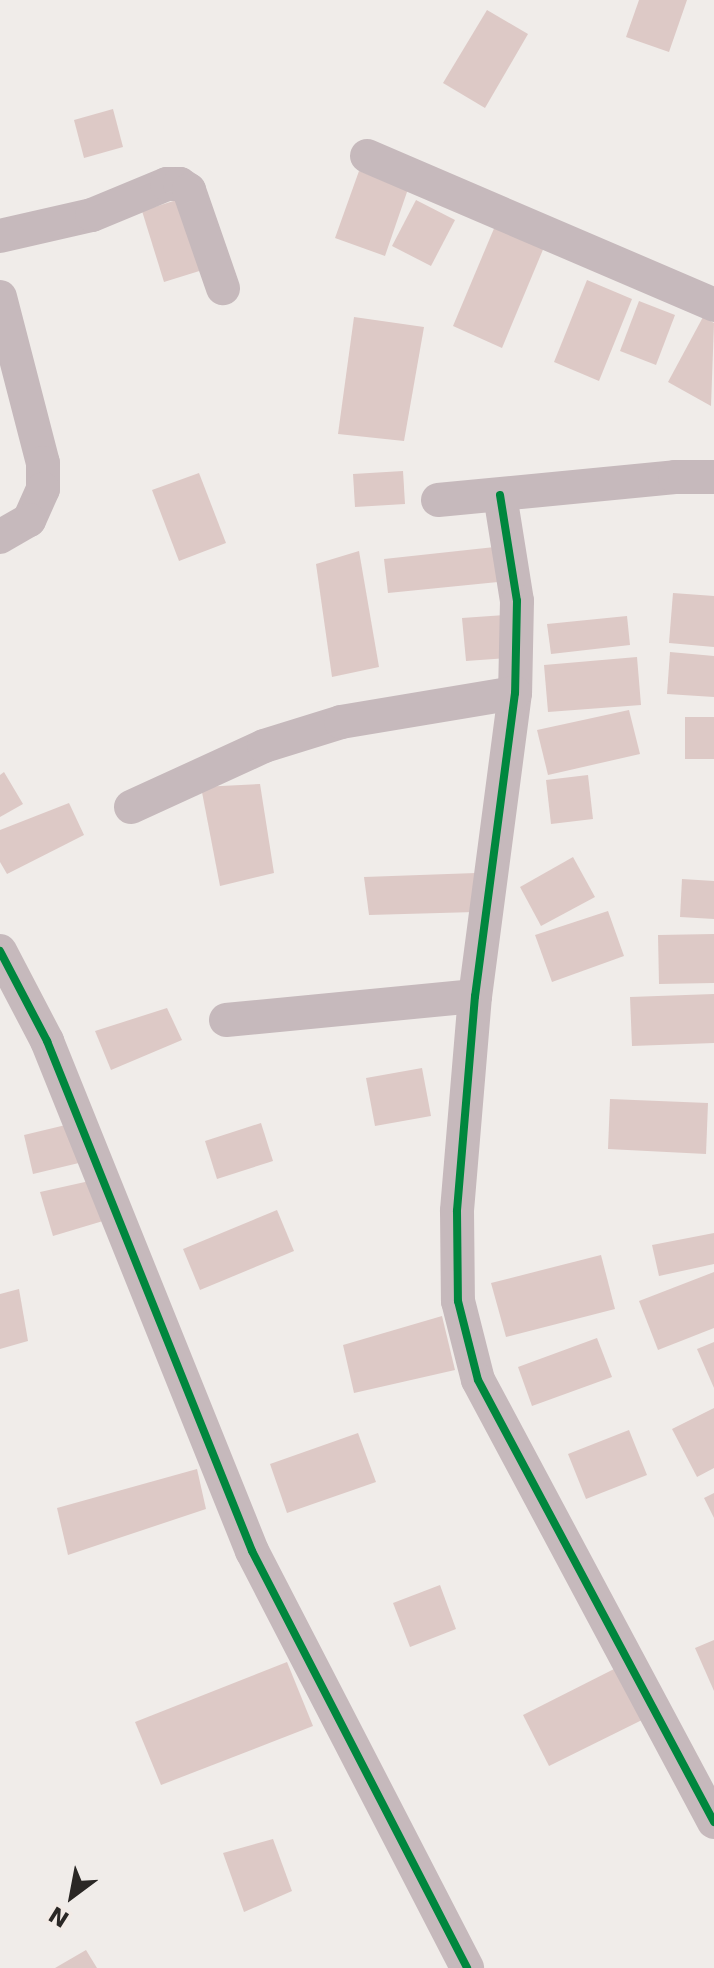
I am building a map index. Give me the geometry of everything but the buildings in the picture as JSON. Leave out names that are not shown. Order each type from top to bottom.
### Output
[{"type":"street","points":[[367,156],[714,305]]},
{"type":"street","points":[[0,236],[35,231],[92,215],[167,184],[180,184],[189,190],[223,288]]},
{"type":"street","points":[[0,297],[43,463],[43,489],[29,520],[0,537]]},
{"type":"street","points":[[438,500],[675,477],[714,477]]},
{"type":"street","points":[[500,495],[517,601],[515,693],[475,996],[457,1241],[458,1301],[478,1380],[714,1822]]},
{"type":"street","points":[[131,807],[264,746],[341,722],[515,693]]},
{"type":"street","points":[[0,951],[47,1041],[252,1551],[467,1968]]},
{"type":"street","points":[[226,1020],[475,996]]},
{"type":"cycle path","points":[[500,495],[517,601],[515,693],[475,996],[457,1211],[458,1301],[478,1380],[714,1822]]},
{"type":"cycle path","points":[[0,951],[47,1041],[252,1551],[467,1968]]}]
